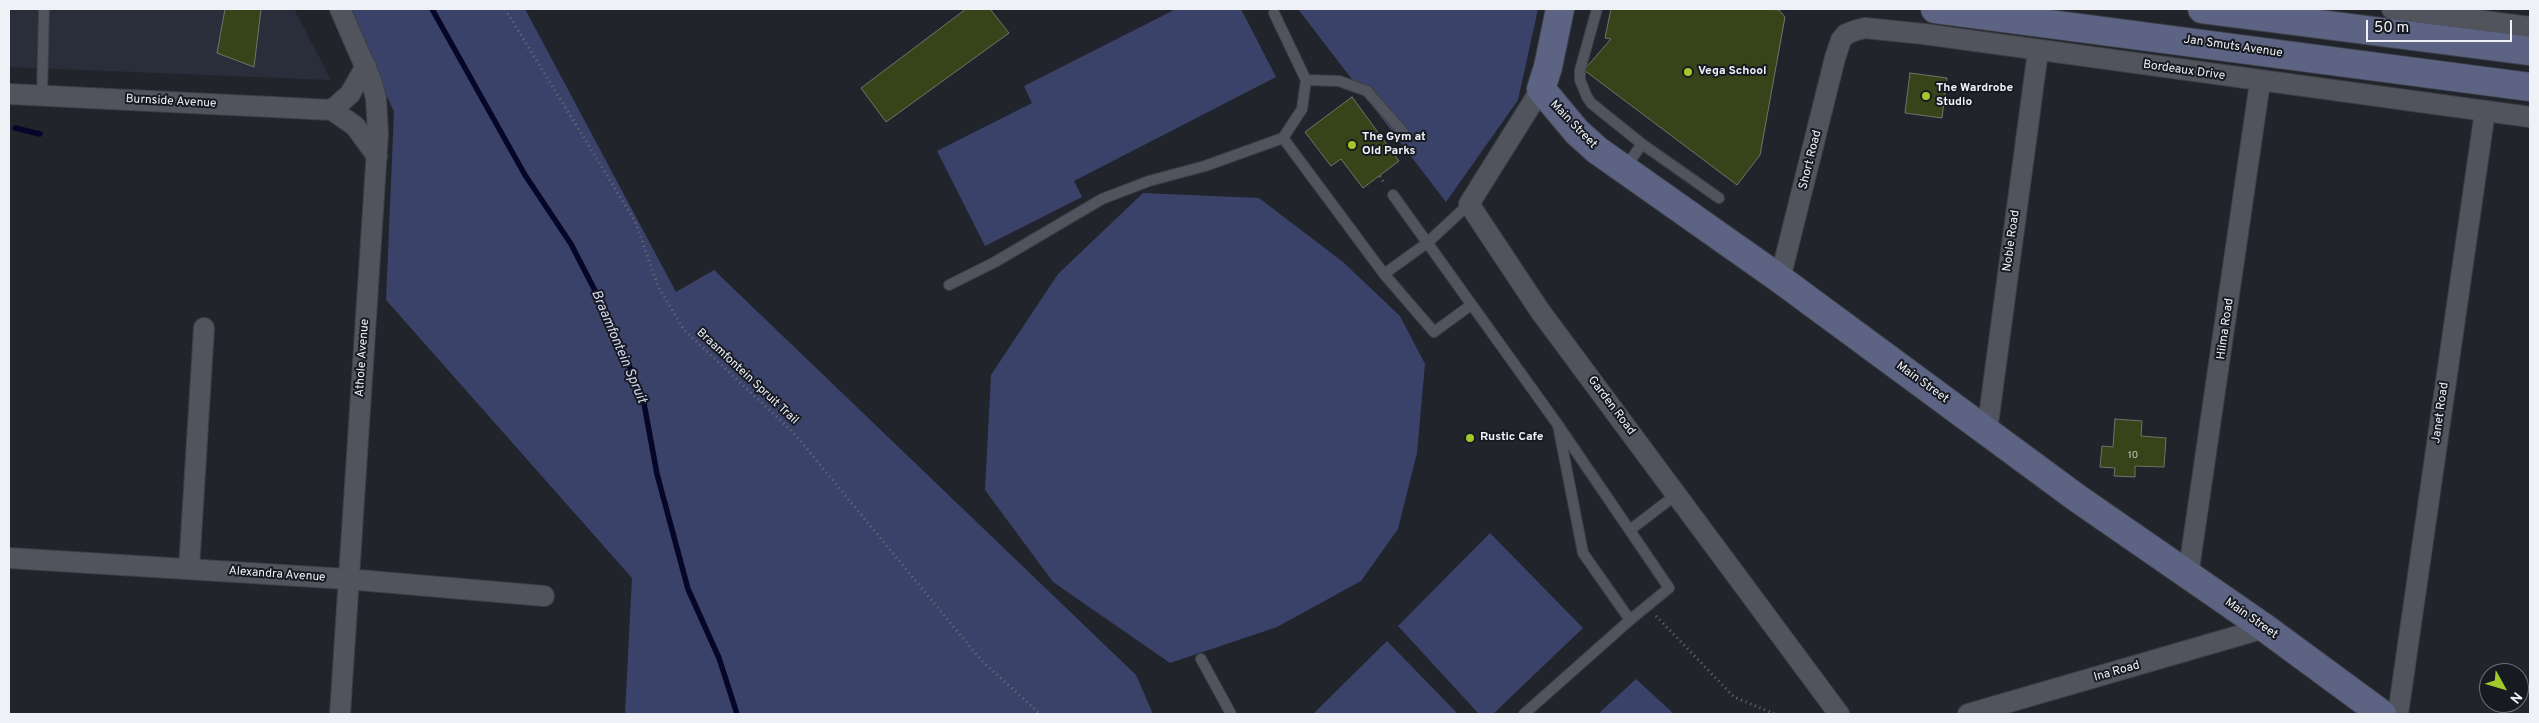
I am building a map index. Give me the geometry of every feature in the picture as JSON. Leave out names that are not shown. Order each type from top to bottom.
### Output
[{"type":"street","name":"Athole Avenue","points":[[340,9],[366,66],[376,98],[377,156],[347,579],[340,714]]},
{"type":"street","name":"Main Street","points":[[1560,9],[1548,67],[1541,89],[1577,132],[1624,169],[1780,279],[2077,498],[2265,628],[2382,714]]},
{"type":"street","name":"Jan Smuts Avenue","points":[[1935,9],[2530,87]]},
{"type":"street","points":[[2202,9],[2530,51]]},
{"type":"street","points":[[2392,9],[2530,27]]},
{"type":"street","name":"Bordeaux Drive","points":[[1841,40],[1846,34],[1865,28],[1924,34],[2260,82],[2530,117]]},
{"type":"street","name":"Short Road","points":[[1780,279],[1841,40]]},
{"type":"street","name":"Noble Road","points":[[1987,431],[2038,51]]},
{"type":"street","points":[[366,66],[350,94],[332,110],[355,126],[377,156]]},
{"type":"street","name":"Hilma Road","points":[[2188,576],[2260,82]]},
{"type":"street","points":[[1469,204],[1541,89]]},
{"type":"street","name":"Burnside Avenue","points":[[9,94],[332,110]]},
{"type":"street","name":"Janet Road","points":[[2398,714],[2485,111]]},
{"type":"street","name":"Garden Road","points":[[1469,204],[1540,311],[1839,714]]},
{"type":"street","points":[[189,569],[204,328]]},
{"type":"street","name":"Alexandra Avenue","points":[[9,558],[347,579],[544,596]]},
{"type":"street","name":"Ina Road","points":[[1968,714],[2265,628]]},
{"type":"lane","points":[[42,96],[44,9]]},
{"type":"lane","points":[[1597,9],[1580,70],[1582,89],[1591,103],[1642,144],[1719,198]]},
{"type":"lane","points":[[949,285],[995,262],[1102,198],[1148,181],[1205,166],[1283,138],[1302,109],[1306,80],[1274,14]]},
{"type":"lane","points":[[1306,80],[1339,81],[1367,91],[1402,132]]},
{"type":"lane","points":[[1283,138],[1384,274],[1434,332],[1471,305]]},
{"type":"lane","points":[[1624,169],[1642,144]]},
{"type":"lane","points":[[1393,195],[1558,425],[1670,588],[1630,620],[1524,714]]},
{"type":"lane","points":[[1384,274],[1427,243],[1469,204]]},
{"type":"lane","points":[[1558,425],[1583,553],[1630,620]]},
{"type":"lane","points":[[1630,530],[1677,494]]},
{"type":"lane","points":[[1201,658],[1232,714]]},
{"type":"path","name":"Braamfontein Spruit Trail","points":[[505,9],[635,221],[658,286],[684,330],[793,432],[981,660],[1040,714]]},
{"type":"path","points":[[1647,607],[1734,697],[1775,714]]},
{"type":"shaded area","points":[[9,9],[294,9],[331,80],[9,67]]},
{"type":"shaded area","points":[[348,9],[525,9],[676,292],[714,270],[1136,675],[1153,714],[625,714],[632,578],[386,300],[394,112]]},
{"type":"shaded area","points":[[1176,9],[1241,9],[1276,77],[1074,181],[1082,197],[985,246],[937,151],[1032,103],[1024,86]]},
{"type":"shaded area","points":[[1298,9],[1538,9],[1518,100],[1446,202]]},
{"type":"shaded area","points":[[1143,193],[1259,198],[1343,262],[1400,316],[1425,364],[1417,453],[1398,529],[1361,581],[1277,627],[1170,663],[1053,582],[985,490],[991,375],[1058,274]]},
{"type":"shaded area","points":[[1490,533],[1583,628],[1493,714],[1479,714],[1398,626]]},
{"type":"shaded area","points":[[1387,641],[1458,714],[1313,714]]},
{"type":"shaded area","points":[[1636,679],[1674,714],[1598,714]]},
{"type":"building","points":[[225,9],[261,9],[254,67],[217,53]]},
{"type":"building","points":[[966,9],[990,9],[1009,33],[886,122],[861,88]]},
{"type":"building","points":[[1611,9],[1765,9],[1779,10],[1785,17],[1760,155],[1737,185],[1584,70],[1611,39],[1605,38]]},
{"type":"building","name":"The Wardrobe Studio","points":[[1910,73],[1947,78],[1942,118],[1905,113]]},
{"type":"building","name":"The Gym at Old Parks","points":[[1352,97],[1399,161],[1363,188],[1341,159],[1331,166],[1305,132]]},
{"type":"building","points":[[2115,419],[2142,421],[2141,436],[2166,438],[2164,467],[2135,466],[2135,477],[2114,476],[2115,468],[2100,467],[2102,446],[2113,447]]},
{"type":"waterway","name":"Braamfontein Spruit","points":[[432,9],[525,175],[571,244],[607,314],[643,398],[657,474],[688,589],[719,658],[737,714]]},
{"type":"waterway","points":[[15,128],[40,134]]},
{"type":"place","name":"Vega School","points":[[1688,72]]},
{"type":"place","name":"The Wardrobe Studio","points":[[1926,96]]},
{"type":"place","name":"The Gym at Old Parks","points":[[1352,145]]},
{"type":"place","name":"Rustic Cafe","points":[[1470,438]]}]
